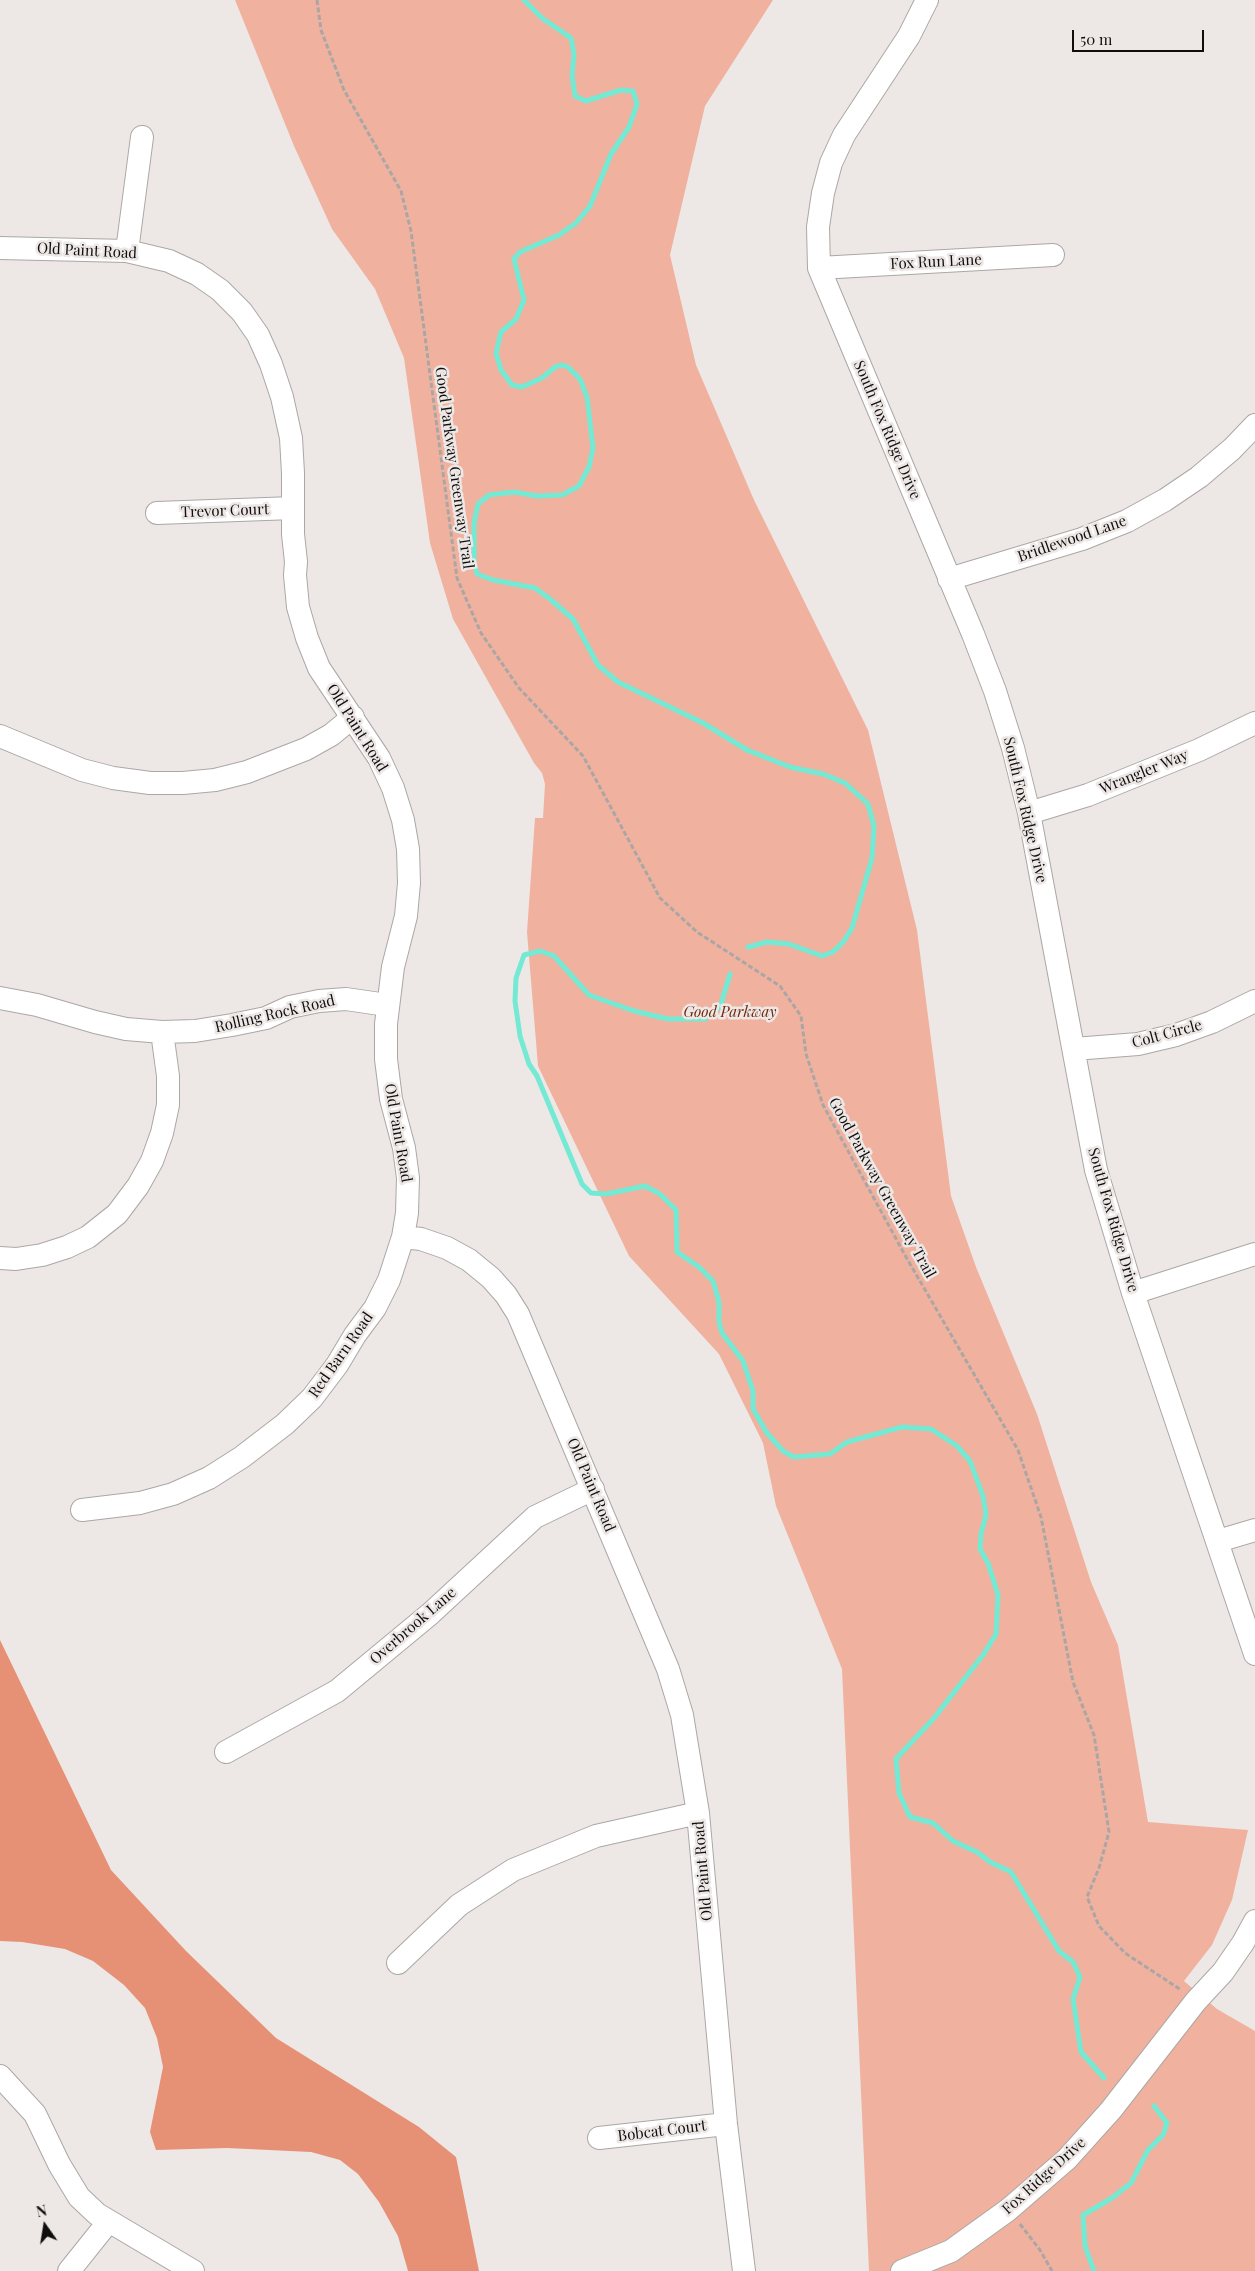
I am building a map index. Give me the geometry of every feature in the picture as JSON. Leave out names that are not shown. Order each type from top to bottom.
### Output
[{"type":"street","name":"South Fox Ridge Drive","points":[[927,0],[909,36],[844,135],[832,163],[822,193],[818,227],[819,268],[995,691],[1013,748],[1029,813],[1096,1170],[1133,1293],[1255,1654]]},
{"type":"street","points":[[127,251],[142,137]]},
{"type":"street","name":"Old Paint Road","points":[[0,248],[127,251],[169,261],[197,274],[220,290],[242,312],[258,335],[271,364],[282,397],[290,438],[294,473],[293,534],[298,607],[307,638],[319,668],[379,758],[393,788],[403,820],[408,849],[409,883],[406,916],[393,967],[387,1005],[386,1059],[391,1099],[404,1148],[408,1178],[407,1213],[403,1236],[421,1239],[447,1248],[470,1260],[491,1278],[506,1295],[518,1314],[668,1669],[682,1715],[698,1813],[726,2124],[744,2271]]},
{"type":"street","name":"Fox Run Lane","points":[[819,268],[1053,255]]},
{"type":"street","name":"Bridlewood Lane","points":[[949,579],[1082,539],[1128,521],[1200,477],[1232,449],[1255,425]]},
{"type":"street","name":"Trevor Court","points":[[157,513],[293,508]]},
{"type":"street","points":[[0,736],[82,770],[113,778],[150,784],[183,784],[215,780],[247,772],[306,749],[330,735],[353,717]]},
{"type":"street","name":"Wrangler Way","points":[[1029,813],[1088,795],[1198,750],[1255,724]]},
{"type":"street","name":"Rolling Rock Road","points":[[0,998],[37,1005],[126,1029],[162,1032],[195,1031],[232,1025],[266,1018],[290,1007],[319,1001],[346,999],[387,1005]]},
{"type":"street","name":"Colt Circle","points":[[1074,1050],[1130,1045],[1176,1035],[1212,1022],[1255,1001]]},
{"type":"street","points":[[0,1258],[16,1259],[42,1255],[67,1248],[88,1237],[117,1214],[138,1186],[152,1161],[159,1143],[168,1105],[168,1076],[162,1032]]},
{"type":"street","name":"Red Barn Road","points":[[82,1510],[140,1503],[173,1494],[226,1468],[285,1424],[312,1398],[375,1308],[389,1280],[403,1236]]},
{"type":"street","points":[[1133,1293],[1255,1254]]},
{"type":"street","name":"Overbrook Lane","points":[[226,1752],[337,1691],[430,1614],[535,1517],[593,1490]]},
{"type":"street","points":[[1218,1541],[1255,1530]]},
{"type":"street","points":[[398,1963],[459,1905],[514,1870],[596,1836],[698,1813]]},
{"type":"street","points":[[1196,2001],[1223,1972],[1243,1943],[1255,1920]]},
{"type":"street","name":"Fox Ridge Drive","points":[[902,2271],[952,2251],[1008,2210],[1067,2159],[1111,2110],[1196,2001]]},
{"type":"street","points":[[0,2076],[35,2114],[59,2164],[79,2197],[97,2214],[193,2271]]},
{"type":"street","name":"Bobcat Court","points":[[598,2138],[726,2124]]},
{"type":"street","points":[[68,2271],[109,2221]]},
{"type":"path","name":"Good Parkway Greenway Trail","points":[[316,0],[321,30],[344,90],[401,191],[411,231],[457,578],[481,633],[519,688],[583,756],[660,898],[697,932],[780,986],[801,1016],[806,1054],[823,1105],[906,1257],[1018,1450],[1041,1517],[1073,1682],[1094,1735],[1108,1832],[1099,1868],[1087,1897],[1099,1926],[1125,1953],[1196,2001]]},
{"type":"path","points":[[1008,2210],[1040,2250],[1052,2271]]},
{"type":"green space","name":"Good Parkway","points":[[235,0],[773,0],[705,106],[670,255],[696,365],[754,500],[868,730],[917,930],[951,1196],[976,1267],[1037,1414],[1091,1582],[1118,1645],[1148,1822],[1248,1830],[1232,1900],[1212,1945],[1184,1981],[1217,2009],[1255,2031],[1255,2271],[869,2271],[842,1669],[776,1506],[763,1443],[719,1354],[629,1256],[538,1066],[527,932],[535,818],[543,818],[545,784],[542,773],[534,763],[453,619],[430,543],[404,358],[375,289],[332,229],[294,146]]},
{"type":"shaded area","points":[[0,1640],[111,1870],[186,1951],[276,2038],[419,2127],[456,2157],[479,2271],[408,2271],[398,2236],[379,2202],[358,2174],[340,2160],[311,2152],[227,2148],[156,2150],[150,2132],[163,2067],[157,2038],[145,2008],[124,1985],[93,1961],[65,1949],[22,1942],[0,1941]]},
{"type":"waterway","points":[[524,0],[542,18],[571,38],[574,54],[572,76],[575,96],[586,101],[621,90],[633,91],[637,104],[629,127],[611,154],[590,206],[576,223],[559,235],[520,252],[514,259],[524,300],[516,319],[501,332],[496,353],[501,370],[512,385],[522,387],[542,378],[555,367],[562,365],[568,367],[580,379],[587,397],[593,448],[589,467],[579,486],[562,495],[537,496],[514,492],[489,495],[478,504],[474,523],[474,562],[477,574],[493,580],[535,588],[550,599],[573,619],[598,665],[618,682],[703,723],[747,750],[790,767],[823,774],[845,783],[868,804],[874,826],[872,858],[852,928],[844,941],[833,952],[822,956],[789,944],[767,942],[748,947]]},
{"type":"waterway","points":[[730,974],[720,1007],[705,1019],[668,1019],[634,1011],[589,995],[554,956],[540,951],[524,955],[516,978],[515,1001],[520,1036],[529,1064],[537,1076],[582,1184],[591,1193],[606,1194],[645,1186],[660,1194],[676,1210],[677,1252],[699,1267],[713,1281],[719,1302],[719,1322],[722,1333],[743,1361],[753,1391],[753,1409],[767,1433],[783,1451],[794,1457],[830,1454],[847,1442],[902,1427],[931,1429],[957,1446],[970,1461],[983,1496],[986,1515],[981,1534],[980,1549],[988,1563],[998,1595],[996,1634],[983,1655],[934,1718],[896,1759],[899,1793],[910,1817],[933,1823],[953,1841],[977,1852],[990,1862],[1011,1872],[1059,1951],[1073,1962],[1080,1977],[1073,1999],[1081,2052],[1104,2078]]},
{"type":"waterway","points":[[1094,2271],[1085,2246],[1083,2215],[1112,2198],[1131,2183],[1148,2150],[1163,2135],[1167,2123],[1154,2106]]}]
